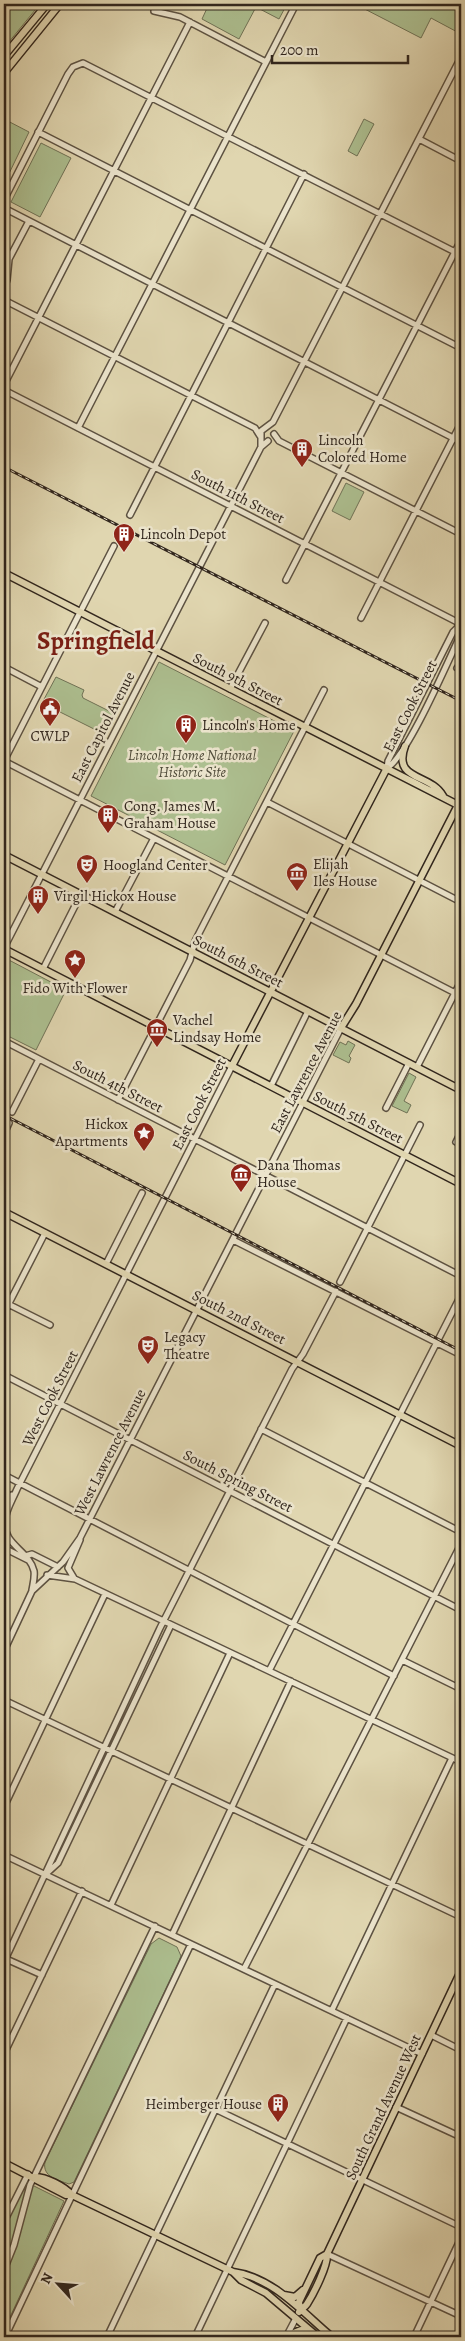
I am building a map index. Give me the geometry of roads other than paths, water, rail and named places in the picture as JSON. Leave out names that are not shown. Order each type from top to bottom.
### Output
[{"type":"main road","points":[[4,56],[47,4]]},
{"type":"main road","points":[[4,73],[60,4]]},
{"type":"main road","name":"South 9th Street","points":[[4,573],[460,806]]},
{"type":"main road","points":[[405,746],[402,760],[403,767],[407,772],[434,786],[444,797]]},
{"type":"main road","name":"East Cook Street","points":[[232,1066],[346,843],[387,768]]},
{"type":"main road","name":"East Lawrence Avenue","points":[[342,1028],[460,806]]},
{"type":"main road","name":"South 6th Street","points":[[4,855],[461,1090]]},
{"type":"main road","name":"South 5th Street","points":[[4,948],[461,1184]]},
{"type":"main road","name":"South 2nd Street","points":[[4,1212],[461,1446]]},
{"type":"main road","name":"South Grand Avenue West","points":[[296,2318],[300,2310],[306,2306],[313,2292],[328,2260],[327,2254],[461,1971]]},
{"type":"main road","points":[[4,2163],[31,2175],[39,2176],[68,2190],[72,2195],[231,2270],[244,2273],[264,2282],[332,2337]]},
{"type":"main road","name":"South Grand Avenue West","points":[[300,2310],[299,2302],[320,2258],[327,2254]]},
{"type":"main road","points":[[231,2270],[241,2280],[266,2293],[318,2337]]},
{"type":"main road","points":[[282,2295],[295,2297],[300,2294],[308,2283]]},
{"type":"main road","points":[[286,2337],[301,2330],[312,2333]]},
{"type":"street","points":[[78,428],[296,4]]},
{"type":"street","points":[[154,11],[174,15],[190,22],[266,62]]},
{"type":"street","points":[[4,385],[190,22]]},
{"type":"street","points":[[261,447],[261,436],[264,429],[273,422],[419,139],[459,66],[461,57]]},
{"type":"street","points":[[4,200],[71,69],[79,63],[89,64],[461,255]]},
{"type":"street","points":[[38,132],[461,348]]},
{"type":"street","points":[[419,139],[461,161]]},
{"type":"street","points":[[130,515],[304,174]]},
{"type":"street","points":[[4,208],[461,442]]},
{"type":"street","points":[[4,289],[9,260],[29,221]]},
{"type":"street","points":[[286,580],[461,240]]},
{"type":"street","points":[[4,300],[255,428],[271,429],[279,441]]},
{"type":"street","name":"South 11th Street","points":[[4,390],[461,624]]},
{"type":"street","points":[[273,422],[274,433]]},
{"type":"street","points":[[362,618],[461,423]]},
{"type":"street","points":[[255,428],[261,436],[269,441],[279,441],[461,534]]},
{"type":"street","name":"East Capitol Avenue","points":[[4,948],[230,506],[261,447],[269,441],[274,433]]},
{"type":"street","points":[[114,546],[4,761],[461,996]]},
{"type":"street","points":[[230,689],[265,623]]},
{"type":"street","name":"East Cook Street","points":[[387,768],[394,764],[405,746],[460,636],[461,624]]},
{"type":"street","name":"East Cook Street","points":[[387,768],[389,759],[453,632],[461,624]]},
{"type":"street","points":[[4,667],[42,687]]},
{"type":"street","points":[[118,1100],[190,960],[191,951],[324,690]]},
{"type":"street","points":[[267,802],[461,902]]},
{"type":"street","points":[[115,912],[154,838]]},
{"type":"street","points":[[43,969],[81,894]]},
{"type":"street","points":[[417,1067],[461,981]]},
{"type":"street","points":[[271,1086],[308,1011]]},
{"type":"street","name":"East Lawrence Avenue","points":[[163,1377],[342,1028]]},
{"type":"street","name":"South 4th Street","points":[[4,1041],[461,1276]]},
{"type":"street","points":[[12,1112],[39,1059]]},
{"type":"street","points":[[386,1108],[409,1063]]},
{"type":"street","name":"East Cook Street","points":[[91,1345],[232,1066]]},
{"type":"street","points":[[4,1134],[6,1122]]},
{"type":"street","points":[[340,1282],[420,1125]]},
{"type":"street","points":[[456,1142],[461,1132]]},
{"type":"street","points":[[106,1264],[142,1192]]},
{"type":"street","points":[[4,1313],[44,1233]]},
{"type":"street","points":[[234,1240],[461,1354]]},
{"type":"street","points":[[42,1976],[4,1959],[164,1621],[229,1490],[336,1291]]},
{"type":"street","points":[[269,1671],[461,1295]]},
{"type":"street","points":[[8,1304],[50,1325]]},
{"type":"street","name":"West Cook Street","points":[[4,1509],[20,1483],[91,1345]]},
{"type":"street","name":"South Spring Street","points":[[4,1375],[461,1610]]},
{"type":"street","name":"West Lawrence Avenue","points":[[4,1651],[32,1591],[66,1559],[80,1538],[163,1377]]},
{"type":"street","points":[[261,1429],[461,1532]]},
{"type":"street","points":[[4,1474],[394,1676]]},
{"type":"street","name":"West Cook Street","points":[[17,1488],[5,1518],[5,1530],[12,1544],[27,1558]]},
{"type":"street","name":"West Lawrence Avenue","points":[[75,1579],[69,1573],[68,1568],[78,1548],[80,1538]]},
{"type":"street","points":[[244,1969],[461,1544]]},
{"type":"street","points":[[4,1548],[27,1558],[34,1574],[32,1591]]},
{"type":"street","points":[[27,1558],[32,1554],[58,1567]]},
{"type":"street","points":[[47,1575],[75,1579],[461,1762]]},
{"type":"street","points":[[4,1807],[105,1594]]},
{"type":"street","points":[[45,1874],[58,1863],[171,1625]]},
{"type":"street","points":[[111,1905],[230,1652]]},
{"type":"street","points":[[402,1660],[461,1689]]},
{"type":"street","points":[[172,1934],[291,1681]]},
{"type":"street","points":[[4,1700],[461,1917]]},
{"type":"street","points":[[332,2010],[452,1758]]},
{"type":"street","points":[[4,1855],[422,2054]]},
{"type":"street","points":[[4,2054],[82,1891]]},
{"type":"street","points":[[4,2222],[31,2175],[155,1926]]},
{"type":"street","points":[[5,2337],[191,1944]]},
{"type":"street","points":[[107,2337],[275,1984]]},
{"type":"street","points":[[195,2337],[231,2270],[347,2018]]},
{"type":"street","points":[[431,2036],[461,2050]]},
{"type":"street","points":[[396,2108],[461,2137]]},
{"type":"street","points":[[215,2109],[461,2227]]},
{"type":"street","points":[[4,2270],[14,2245],[31,2175]]},
{"type":"street","points":[[414,2337],[461,2238]]},
{"type":"street","points":[[327,2254],[461,2316]]},
{"type":"street","name":"South Grand Avenue West","points":[[286,2337],[296,2318]]},
{"type":"railway","points":[[4,467],[461,701]]},
{"type":"railway","points":[[4,1115],[461,1351]]},
{"type":"place","name":"Lincoln Colored Home","points":[[302,468]]},
{"type":"place","name":"Lincoln Depot","points":[[124,553]]},
{"type":"place","name":"CWLP","points":[[50,727]]},
{"type":"place","name":"Lincoln's Home","points":[[186,744]]},
{"type":"place","name":"Cong. James M. Graham House","points":[[108,834]]},
{"type":"place","name":"Hoogland Center","points":[[87,884]]},
{"type":"place","name":"Elijah Iles House","points":[[297,892]]},
{"type":"place","name":"Virgil Hickox House","points":[[38,915]]},
{"type":"place","name":"Fido With Flower","points":[[75,979]]},
{"type":"place","name":"Vachel Lindsay Home","points":[[157,1048]]},
{"type":"place","name":"Hickox Apartments","points":[[144,1152]]},
{"type":"place","name":"Dana Thomas House","points":[[241,1193]]},
{"type":"place","name":"Legacy Theatre","points":[[148,1365]]},
{"type":"place","name":"Heimberger House","points":[[278,2123]]},
{"type":"district","name":"Springfield","points":[[96,640]]},
{"type":"park label","name":"Lincoln Home National Historic Site","points":[[192,764]]}]
